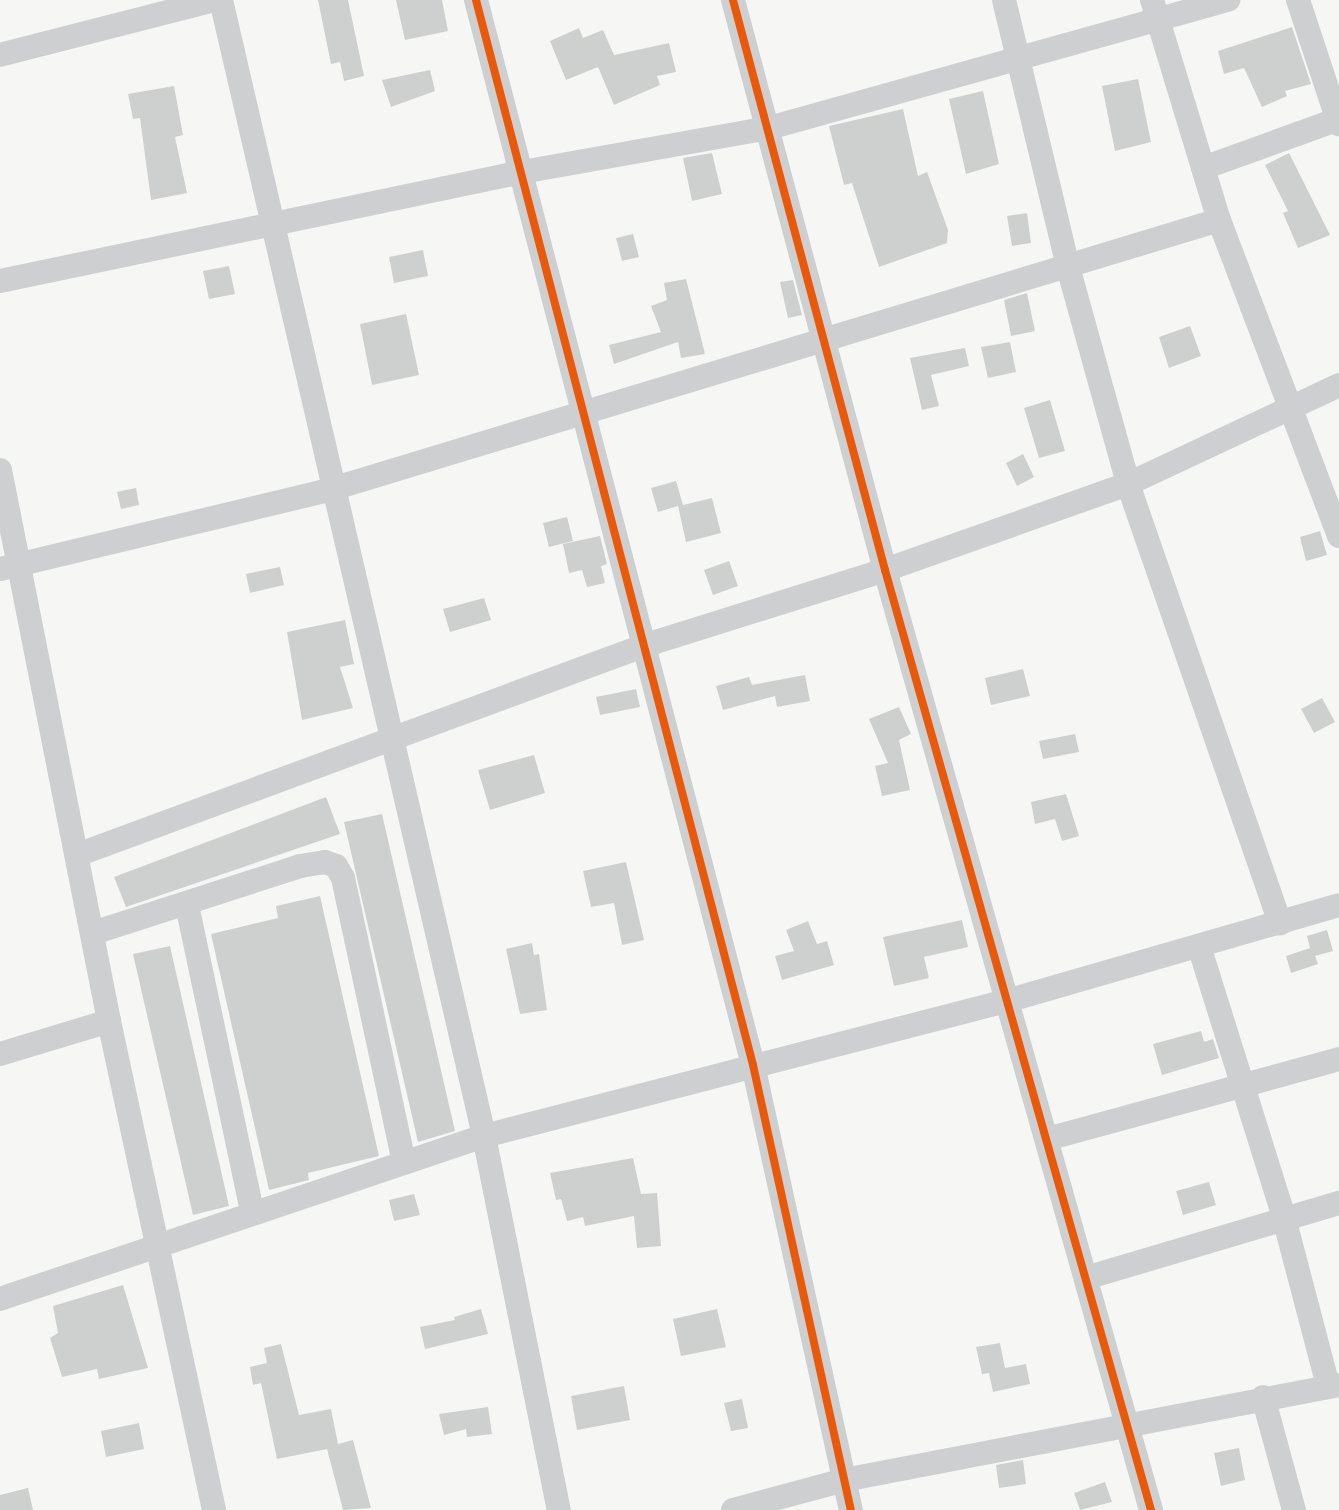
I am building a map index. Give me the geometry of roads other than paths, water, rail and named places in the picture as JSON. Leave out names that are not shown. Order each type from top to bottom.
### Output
[{"type":"street","points":[[0,55],[214,0]]},
{"type":"street","points":[[221,0],[332,489],[393,735],[484,1136],[559,1510]]},
{"type":"street","points":[[476,0],[646,645],[753,1065],[851,1510]]},
{"type":"street","points":[[733,0],[769,128],[885,570],[1010,1000],[1047,1139],[1089,1277],[1125,1425],[1151,1510]]},
{"type":"street","points":[[1004,0],[1068,267],[1128,484],[1280,923]]},
{"type":"street","points":[[0,281],[522,172],[769,128],[1019,61],[1154,11],[1228,0]]},
{"type":"street","points":[[1203,168],[1339,121],[1298,0]]},
{"type":"street","points":[[1154,11],[1219,220],[1339,536]]},
{"type":"street","points":[[10,566],[332,489],[825,343],[1219,220]]},
{"type":"street","points":[[76,855],[393,735],[646,645],[885,570],[1128,484],[1339,385]]},
{"type":"street","points":[[0,470],[10,566],[93,933],[109,1021],[214,1510]]},
{"type":"street","points":[[93,933],[187,905],[300,867],[325,862],[340,871],[404,1163]]},
{"type":"street","points":[[187,905],[252,1211]]},
{"type":"street","points":[[0,1299],[252,1211],[484,1136],[1010,1000],[1339,905]]},
{"type":"street","points":[[733,1510],[844,1480],[1263,1397],[1334,1386],[1284,1218],[1239,1086],[1199,946]]},
{"type":"street","points":[[0,1054],[109,1021]]},
{"type":"street","points":[[1047,1139],[1339,1059]]},
{"type":"street","points":[[1089,1277],[1339,1203]]},
{"type":"street","points":[[1263,1397],[1294,1510]]}]
